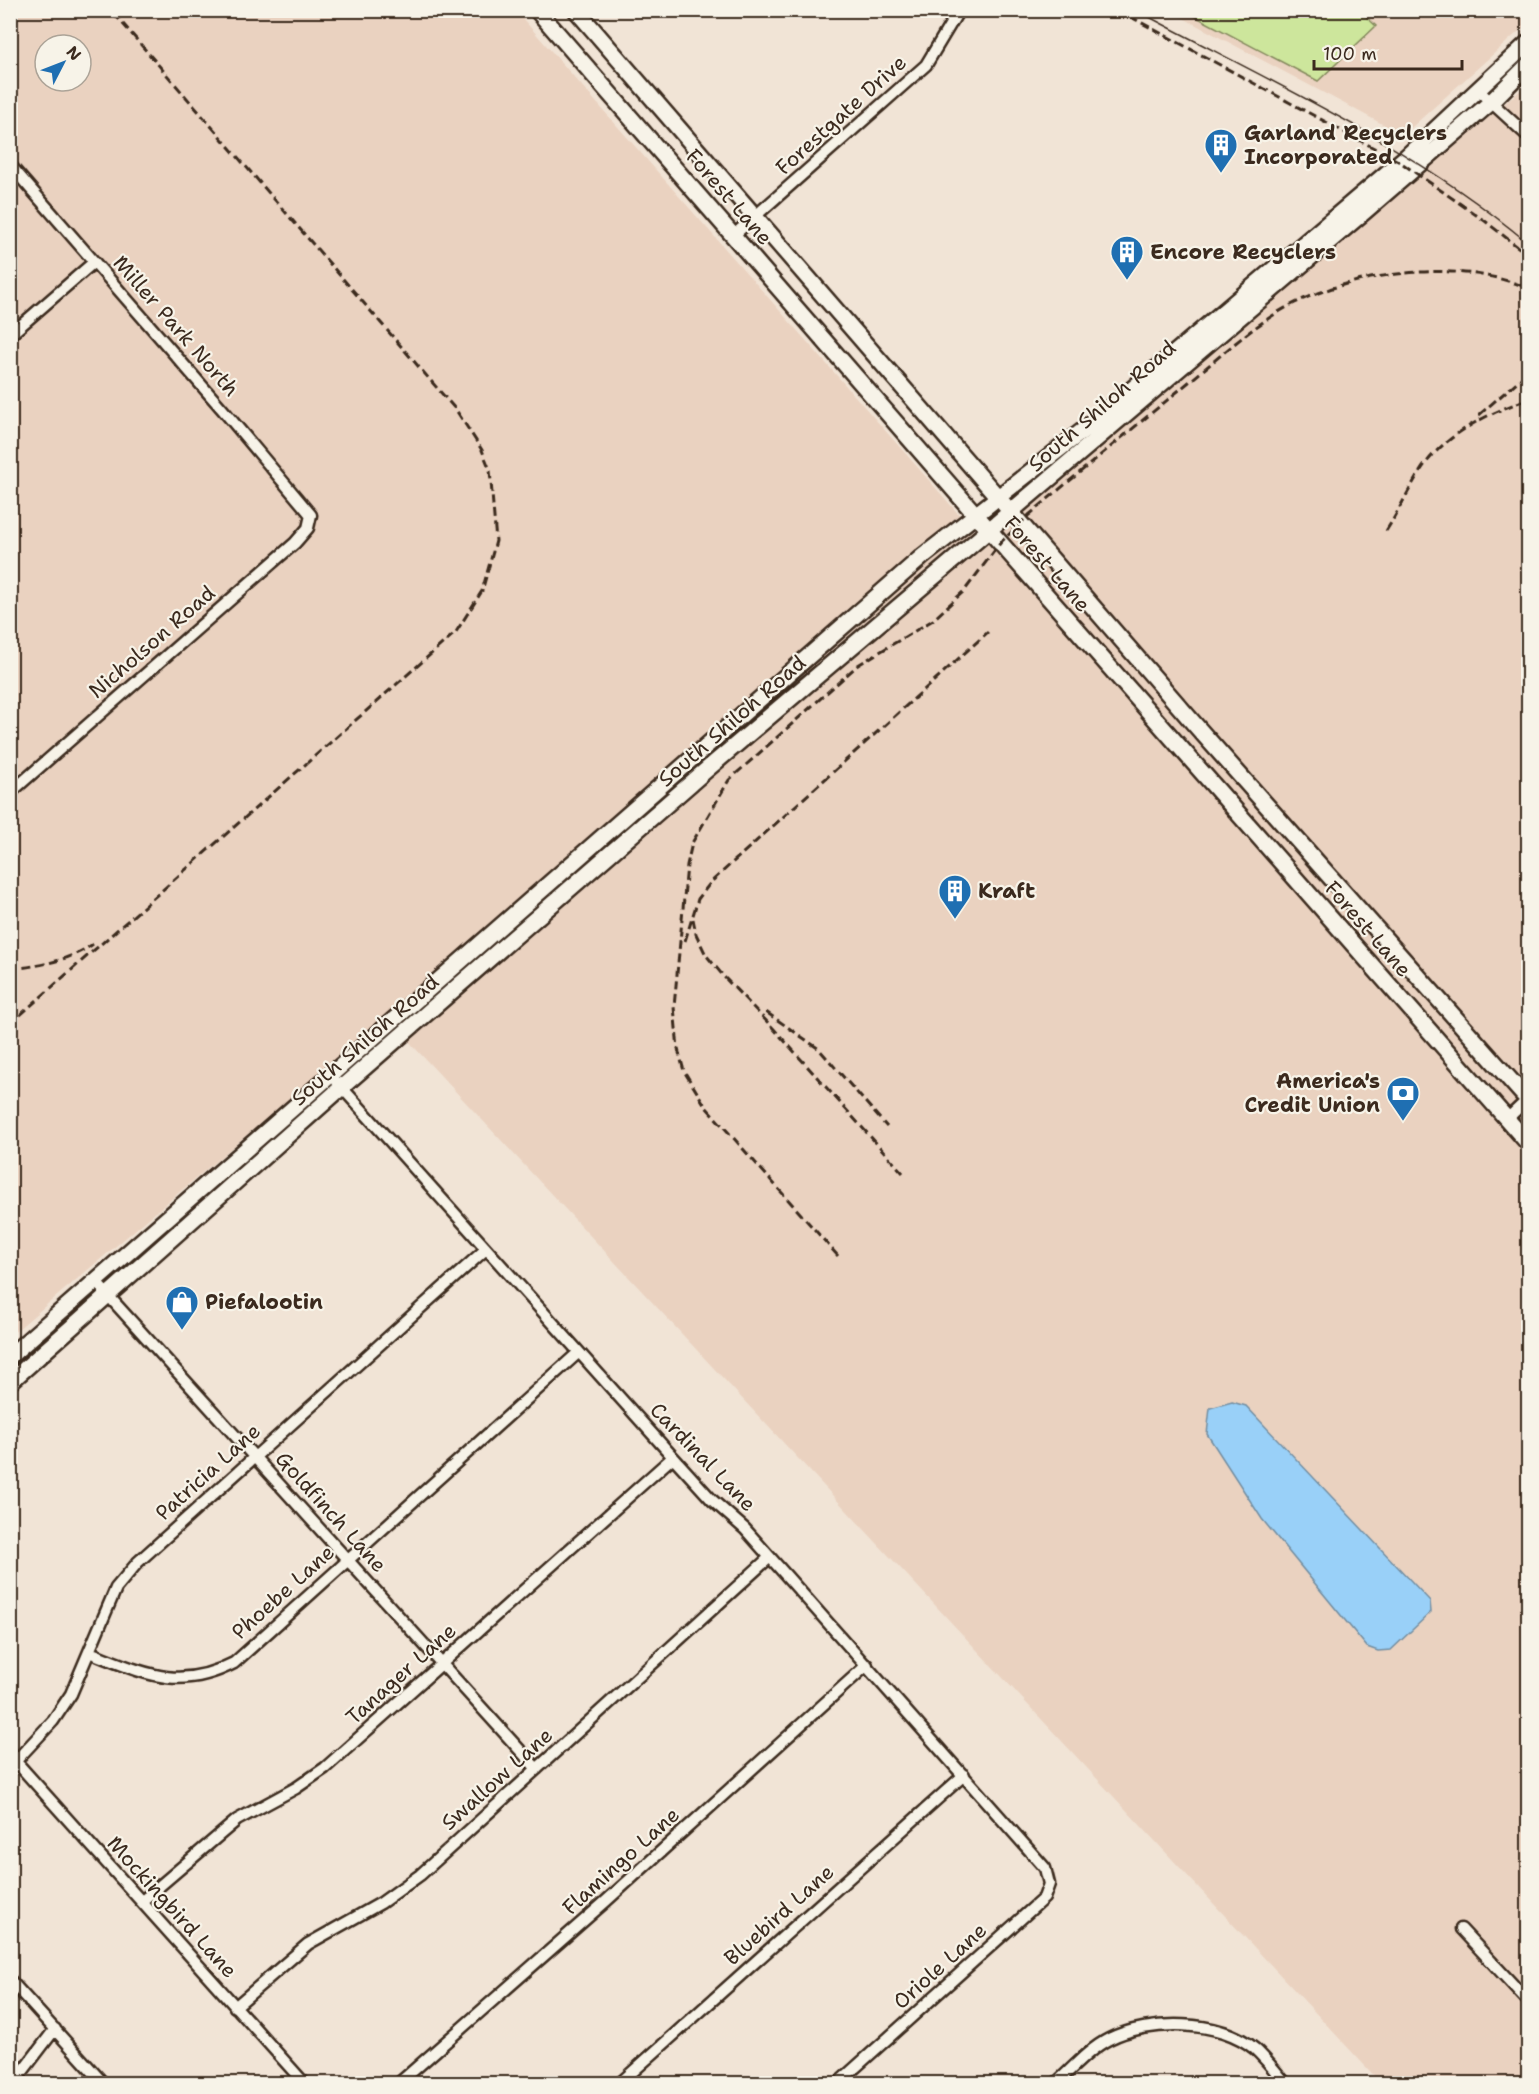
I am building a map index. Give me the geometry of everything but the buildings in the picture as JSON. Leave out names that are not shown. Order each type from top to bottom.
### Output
[{"type":"main road","name":"Forest Lane","points":[[537,10],[988,529],[1528,1143]]},
{"type":"main road","name":"Forest Lane","points":[[576,10],[1197,727],[1528,1100]]},
{"type":"main road","name":"South Shiloh Road","points":[[10,1356],[975,514],[1090,425],[1406,157],[1528,43]]},
{"type":"main road","name":"South Shiloh Road","points":[[10,1382],[342,1087],[688,786],[1490,103],[1528,65]]},
{"type":"main road","points":[[638,125],[658,106]]},
{"type":"street","name":"Forestgate Drive","points":[[734,235],[926,65],[959,10]]},
{"type":"street","points":[[1479,91],[1528,136]]},
{"type":"street","name":"Miller Park North","points":[[10,165],[311,515]]},
{"type":"street","points":[[10,335],[94,262]]},
{"type":"street","name":"Nicholson Road","points":[[10,793],[295,543],[308,528],[311,515]]},
{"type":"street","name":"Cardinal Lane","points":[[331,1075],[672,1457],[770,1557],[1045,1868]]},
{"type":"street","points":[[1507,1119],[1528,1100]]},
{"type":"street","name":"Patricia Lane","points":[[12,1761],[53,1720],[68,1699],[116,1588],[138,1562],[486,1249]]},
{"type":"street","name":"Goldfinch Lane","points":[[95,1281],[537,1769]]},
{"type":"street","name":"Phoebe Lane","points":[[89,1652],[133,1669],[175,1680],[215,1673],[234,1663],[579,1352]]},
{"type":"street","name":"Tanager Lane","points":[[142,1901],[237,1820],[296,1788],[325,1768],[672,1457]]},
{"type":"street","name":"Swallow Lane","points":[[235,2007],[308,1944],[381,1903],[420,1875],[770,1557]]},
{"type":"street","name":"Flamingo Lane","points":[[398,2084],[605,1902],[867,1665]]},
{"type":"street","name":"Mockingbird Lane","points":[[12,1761],[142,1901],[299,2081]]},
{"type":"street","name":"Bluebird Lane","points":[[619,2084],[964,1775]]},
{"type":"street","name":"Oriole Lane","points":[[837,2084],[1044,1898],[1049,1884],[1045,1868]]},
{"type":"street","points":[[1461,1929],[1528,2001]]},
{"type":"street","points":[[10,1980],[104,2084]]},
{"type":"street","points":[[1055,2084],[1108,2040],[1135,2031],[1178,2025],[1221,2030],[1255,2049],[1286,2084]]},
{"type":"street","points":[[13,2084],[55,2029]]},
{"type":"shaded area","points":[[1528,10],[1528,23],[1403,135],[1170,11]]},
{"type":"shaded area","points":[[11,11],[516,11],[985,544],[1528,84],[1528,2083],[1381,2083],[386,1017],[11,1335]]},
{"type":"green space","points":[[1185,11],[1360,11],[1376,26],[1318,81]]},
{"type":"water","points":[[1232,1402],[1246,1406],[1430,1601],[1431,1612],[1391,1650],[1378,1651],[1367,1647],[1262,1519],[1207,1434],[1210,1408]]},
{"type":"tram line","points":[[1136,10],[1288,89],[1388,145],[1437,175],[1528,243]]},
{"type":"railway","points":[[10,1024],[456,632],[482,591],[496,541],[490,470],[482,450],[456,410],[111,10]]},
{"type":"railway","points":[[1118,10],[1400,162],[1485,221],[1528,255]]},
{"type":"railway","points":[[838,1256],[706,1107],[684,1071],[678,1049],[674,1007],[687,865],[692,843],[729,780],[858,665],[933,620],[965,590],[1001,542],[1029,515],[1240,340],[1281,311],[1321,292],[1350,283],[1410,273],[1472,274],[1501,279],[1528,288]]},
{"type":"railway","points":[[1479,415],[1526,374]]},
{"type":"railway","points":[[1386,531],[1421,470],[1442,446],[1483,418],[1528,399]]},
{"type":"railway","points":[[685,941],[698,899],[711,882],[988,632]]},
{"type":"railway","points":[[693,919],[696,934],[706,955],[725,978],[903,1173]]},
{"type":"railway","points":[[10,969],[53,962],[74,955],[93,944]]},
{"type":"railway","points":[[766,1012],[819,1049],[887,1127]]},
{"type":"place","name":"Garland Recyclers Incorporated","points":[[1221,174]]},
{"type":"place","name":"Encore Recyclers","points":[[1127,281]]},
{"type":"place","name":"Kraft","points":[[955,920]]},
{"type":"place","name":"America's Credit Union","points":[[1403,1122]]},
{"type":"place","name":"Piefalootin","points":[[182,1331]]}]
